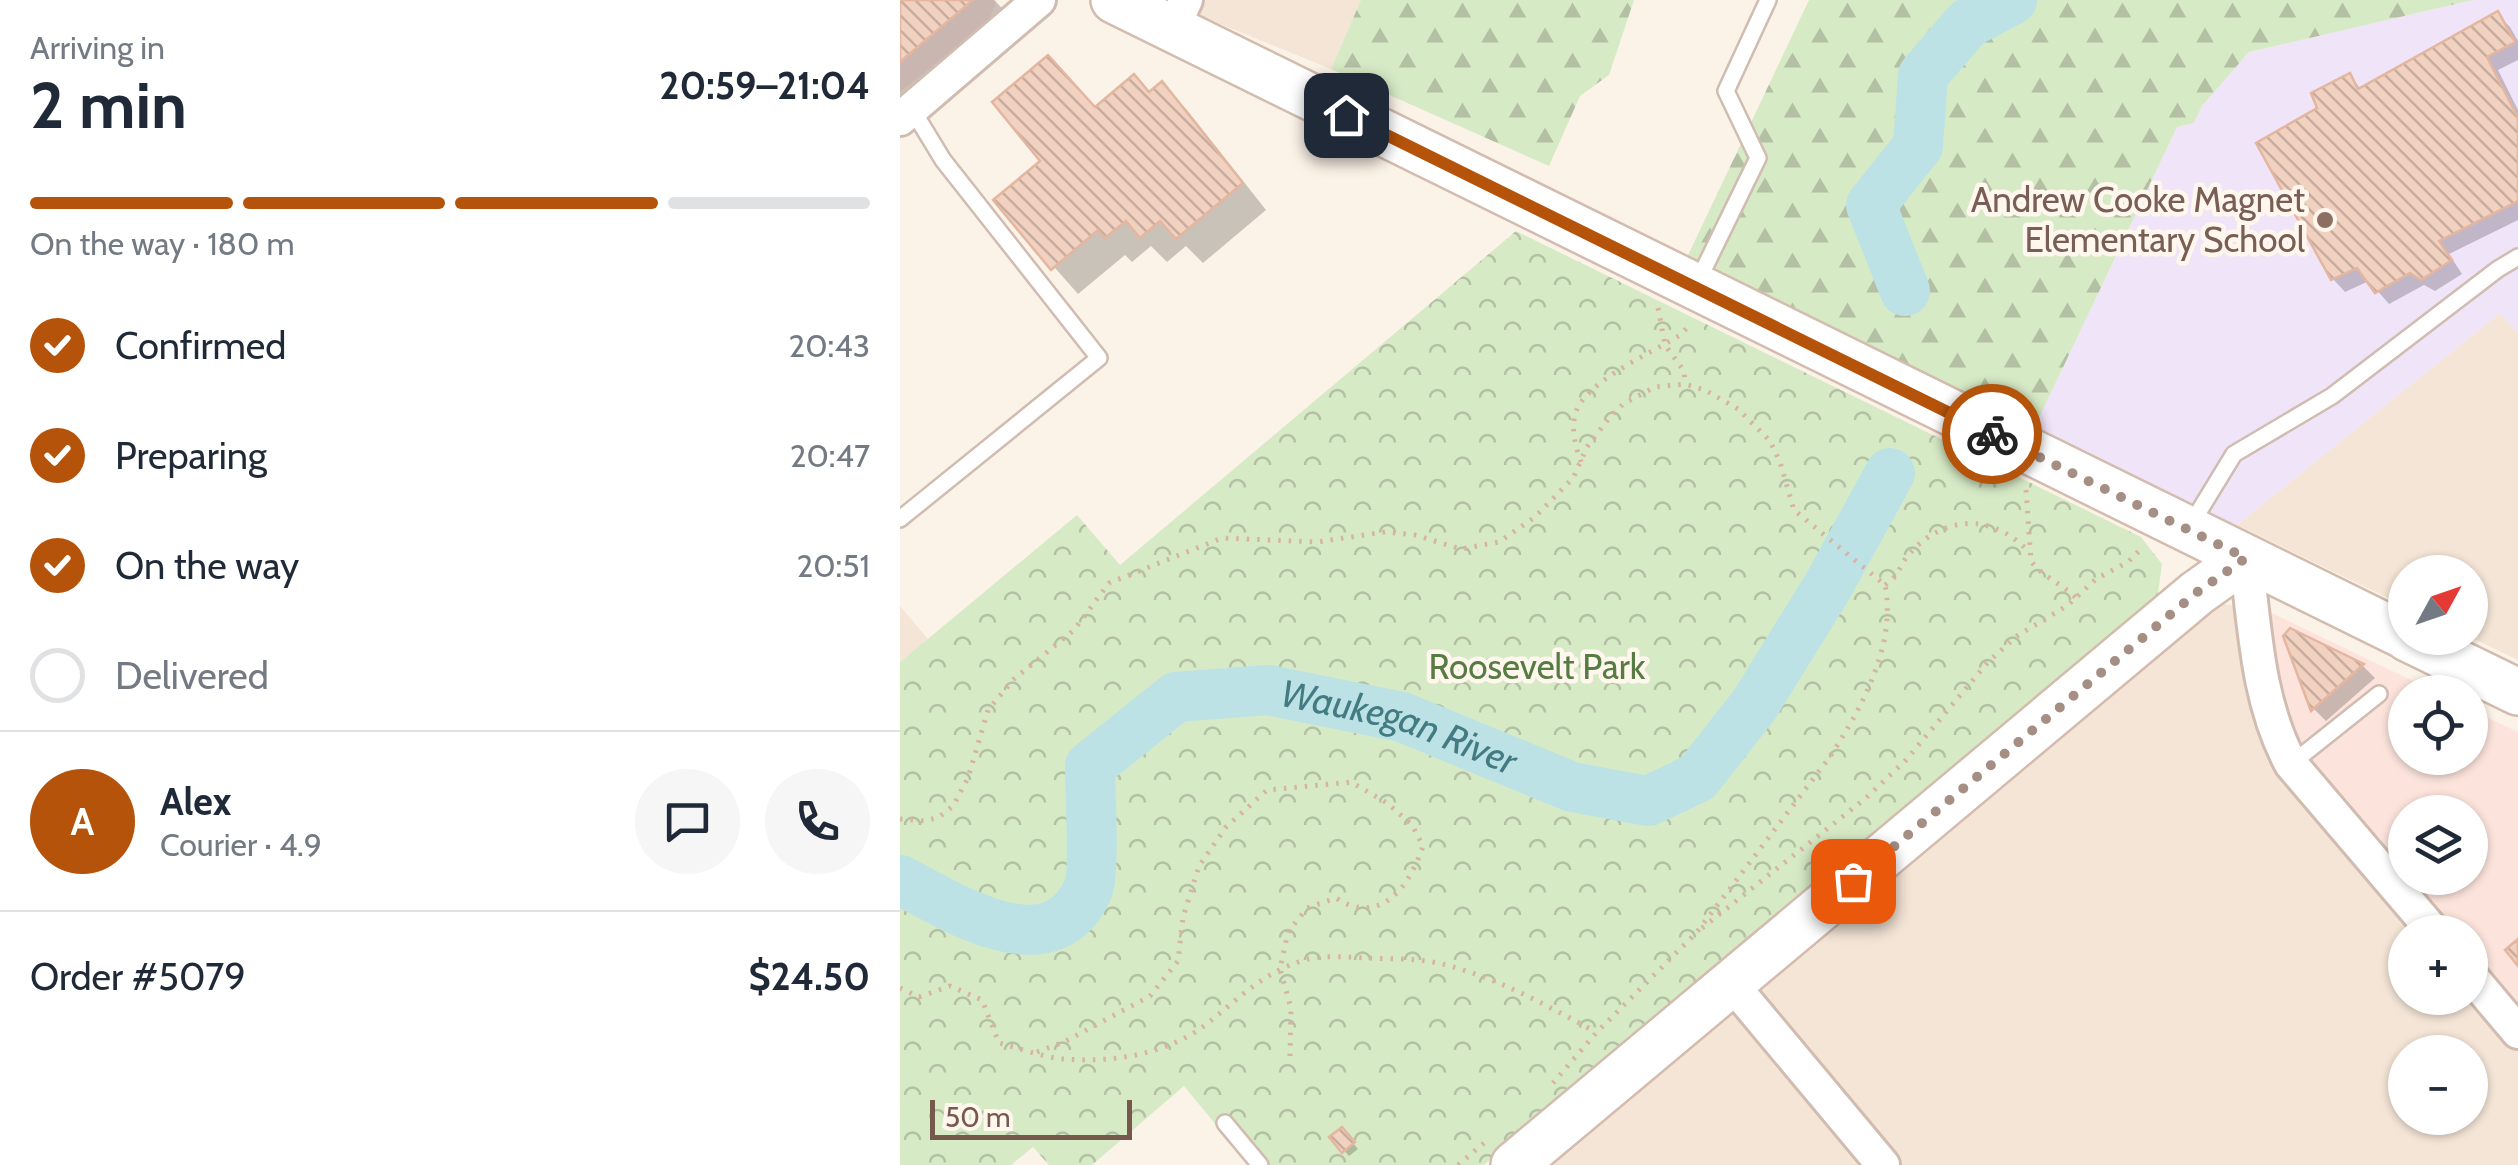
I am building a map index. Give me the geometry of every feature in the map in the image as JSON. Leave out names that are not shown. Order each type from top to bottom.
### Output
[{"type":"main road","points":[[1114,0],[1179,14],[1681,306],[2188,530],[2388,628]]},
{"type":"main road","points":[[1514,1165],[2196,593],[2246,558]]},
{"type":"main road","points":[[2443,655],[2518,692]]},
{"type":"street","points":[[906,114],[1039,0]]},
{"type":"street","points":[[2246,558],[2266,702],[2275,734],[2291,764],[2420,915]]},
{"type":"street","points":[[1731,983],[1883,1165]]},
{"type":"street","points":[[2488,996],[2518,1032]]},
{"type":"lane","points":[[1681,306],[1758,158],[1726,91],[1768,0]]},
{"type":"lane","points":[[900,518],[1099,358],[906,114]]},
{"type":"lane","points":[[2188,530],[2234,454],[2332,396],[2498,268],[2518,257]]},
{"type":"lane","points":[[2291,764],[2379,694]]},
{"type":"lane","points":[[1225,1124],[1260,1165]]},
{"type":"path","points":[[1664,345],[1681,306]]},
{"type":"path","points":[[1582,465],[1574,428],[1575,414],[1582,401],[1595,387],[1664,345],[1681,306]]},
{"type":"path","points":[[1664,345],[1684,371],[1685,384]]},
{"type":"path","points":[[900,819],[925,821],[940,817],[953,806],[968,778],[988,710],[1014,680],[1074,630],[1109,583],[1222,538],[1317,542],[1385,532],[1416,535],[1460,549],[1485,546],[1512,535],[1573,478],[1596,433],[1623,404],[1655,387],[1685,384],[1722,398],[1756,424],[1780,462],[1798,516],[1879,577],[1885,584],[1888,612],[1885,635],[1848,730],[1696,932]]},
{"type":"path","points":[[2025,487],[2028,551]]},
{"type":"path","points":[[1885,584],[1898,576],[1909,554],[1927,537],[1942,527],[1963,522],[2000,528],[2028,551],[2037,570],[2065,586],[2076,598]]},
{"type":"path","points":[[1543,1094],[1596,1033],[1696,932],[1866,798],[1906,760],[1988,662],[2031,626],[2140,550]]},
{"type":"path","points":[[1036,1052],[1064,1042],[1150,996],[1178,961],[1183,918],[1199,866],[1226,827],[1267,790],[1352,782],[1412,825],[1422,846],[1400,890],[1372,908],[1353,909],[1336,898],[1308,908],[1288,932],[1280,969],[1291,1008],[1290,1056]]},
{"type":"path","points":[[900,988],[919,997],[950,986],[982,1000],[999,1042],[1063,1060],[1089,1059],[1142,1054],[1174,1045],[1248,988],[1303,960],[1418,960],[1450,966],[1530,996],[1596,1033]]},
{"type":"shaded area","points":[[900,0],[997,0],[989,21],[900,92]]},
{"type":"shaded area","points":[[1206,0],[1361,0],[1331,69],[1198,15]]},
{"type":"shaded area","name":"Andrew Cooke Magnet Elementary School","points":[[2473,0],[2518,0],[2518,333],[2500,313],[2237,525],[2030,437],[2177,127],[2194,123],[2202,106],[2249,52]]},
{"type":"shaded area","points":[[2500,313],[2518,333],[2518,660],[2488,646],[2488,555],[2388,555],[2388,598],[2237,525]]},
{"type":"shaded area","points":[[2209,601],[2274,614],[2268,639],[2294,736],[2388,849],[2388,895],[2426,895],[2443,915],[2388,915],[2388,1015],[2488,1015],[2488,969],[2514,1000],[2518,998],[2518,1165],[1551,1165]]},
{"type":"shaded area","points":[[900,606],[928,639],[900,662]]},
{"type":"shaded area","points":[[2274,614],[2401,675],[2388,675],[2388,775],[2488,775],[2488,718],[2518,732],[2518,998],[2514,1001],[2488,970],[2488,915],[2443,915],[2426,895],[2488,895],[2488,795],[2388,795],[2388,849],[2294,736],[2268,639]]},
{"type":"green space","points":[[1361,0],[1634,0],[1609,75],[1580,96],[1549,166],[1331,69]]},
{"type":"green space","points":[[1809,0],[2473,0],[2249,52],[2202,106],[2194,123],[2177,127],[2030,437],[1681,270]]},
{"type":"green space","name":"Roosevelt Park","points":[[1516,231],[2141,537],[2162,564],[2157,601],[1484,1165],[1249,1165],[1184,1086],[1092,1165],[1049,1165],[1033,1147],[1011,1165],[900,1165],[900,662],[1077,515],[1120,565]]},
{"type":"building","points":[[900,0],[973,0],[900,62]]},
{"type":"building","points":[[2498,11],[2515,42],[2487,57],[2518,118],[2518,201],[2439,241],[2452,260],[2421,280],[2410,273],[2375,293],[2357,268],[2331,280],[2256,143],[2317,108],[2311,93],[2350,73],[2358,89]]},
{"type":"building","points":[[1048,55],[1095,107],[1134,74],[1149,92],[1162,81],[1243,183],[1176,239],[1160,221],[1140,238],[1126,221],[1105,238],[1098,230],[1051,270],[993,200],[1040,161],[992,102]]},
{"type":"building","points":[[2290,628],[2364,664],[2311,711],[2283,636]]},
{"type":"building","points":[[2518,939],[2518,966],[2505,950]]},
{"type":"building","points":[[1342,1127],[1355,1142],[1342,1153],[1329,1137]]},
{"type":"waterway","name":"Waukegan River","points":[[1905,291],[1871,205],[1918,146],[1923,75],[1968,23],[2012,0]]},
{"type":"waterway","name":"Waukegan River","points":[[900,880],[973,917],[1000,926],[1027,930],[1051,926],[1072,914],[1090,880],[1090,766],[1176,697],[1268,690],[1402,717],[1572,787],[1648,801],[1697,778],[1755,704],[1828,586],[1890,473]]},
{"type":"way so far","points":[[1853,881],[2196,593],[2246,558],[1992,434]]},
{"type":"place","name":"Andrew Cooke Magnet Elementary School","points":[[2325,220]]},
{"type":"route","points":[[1346,115],[1992,434]]}]
